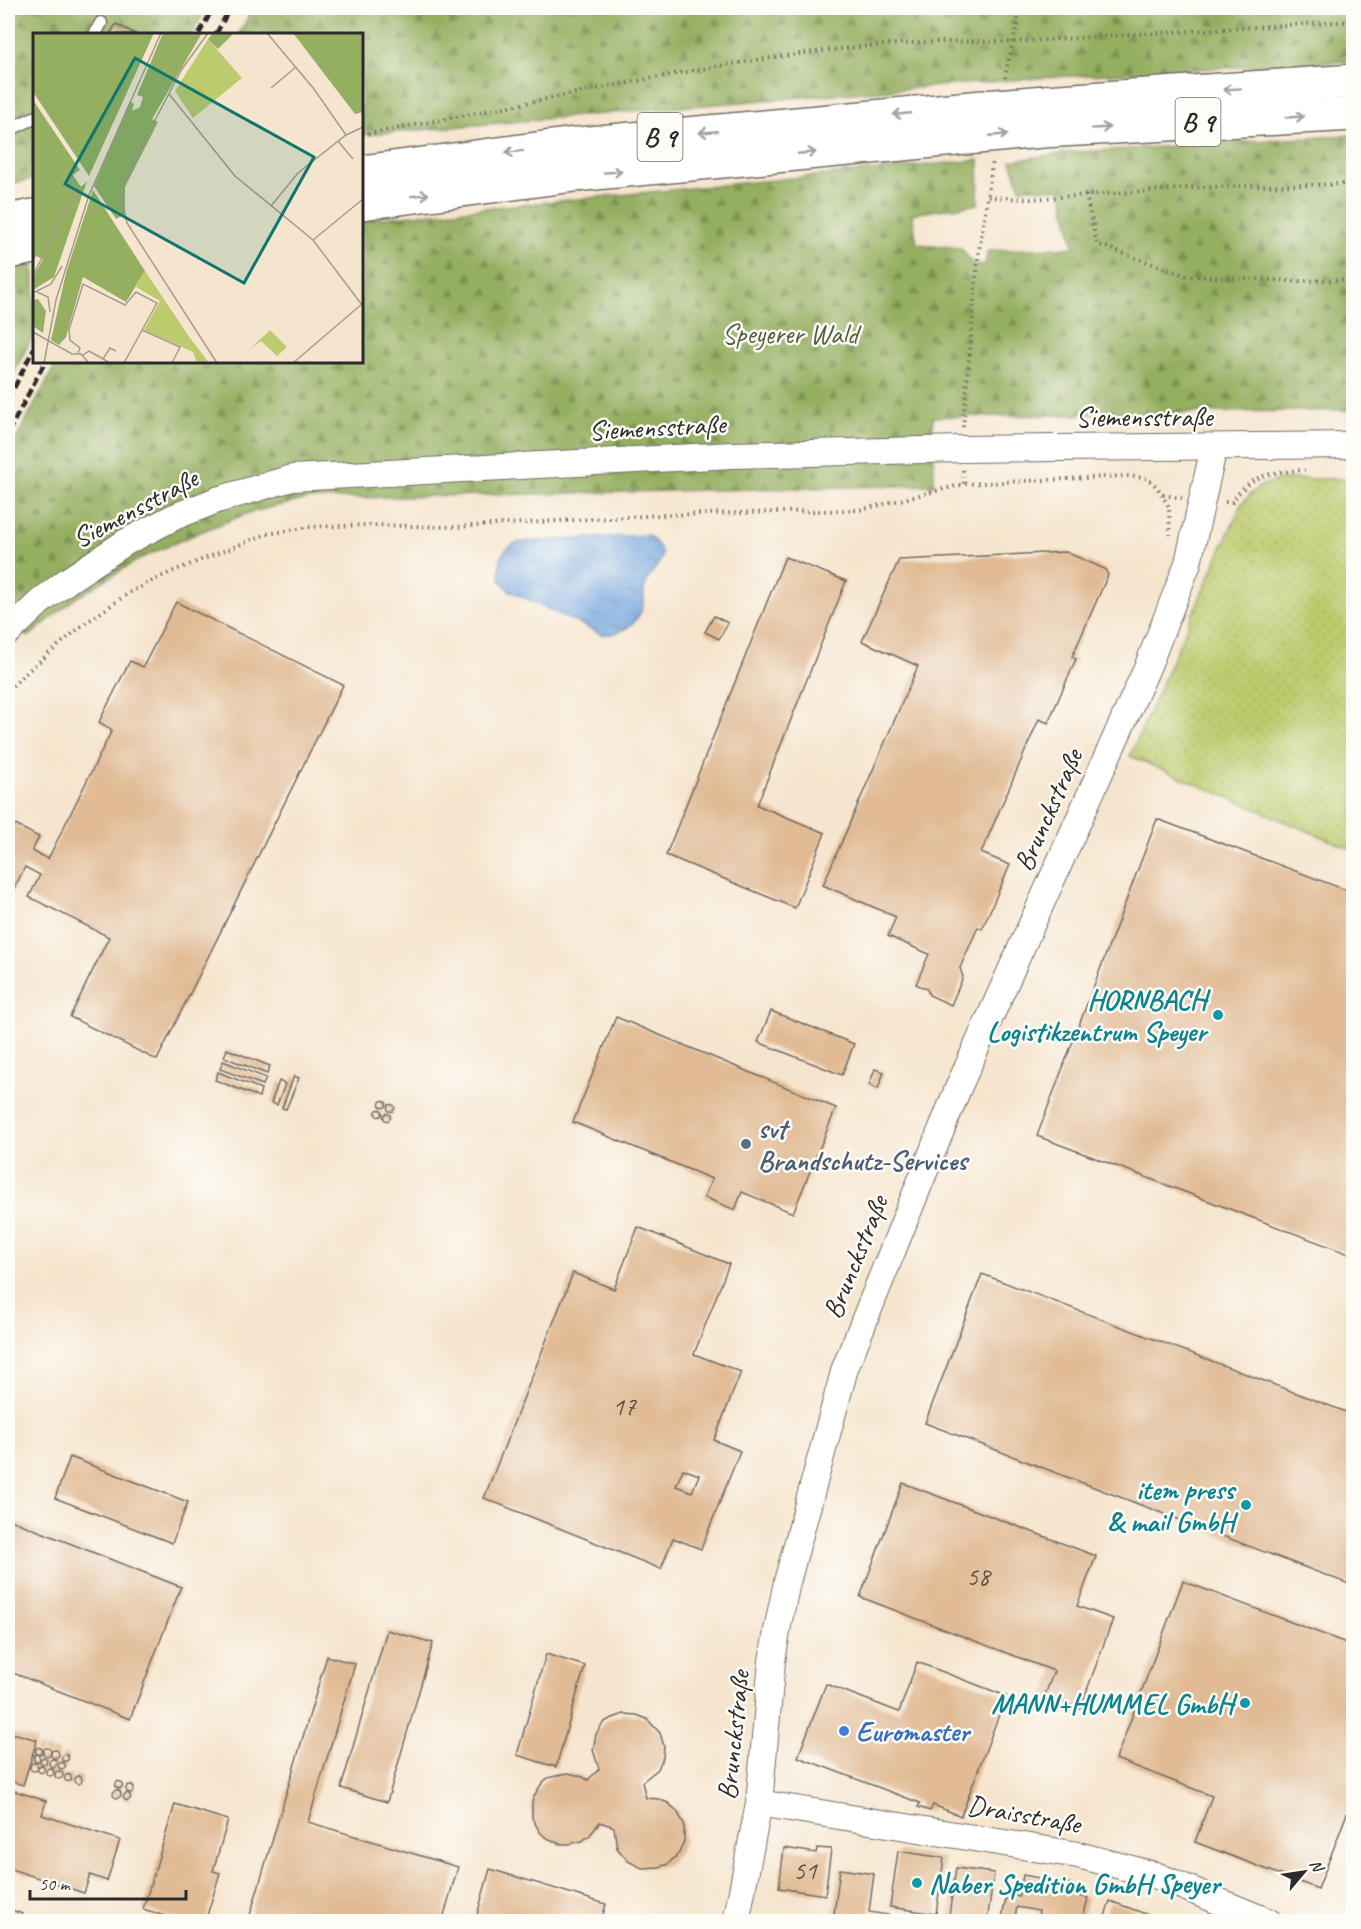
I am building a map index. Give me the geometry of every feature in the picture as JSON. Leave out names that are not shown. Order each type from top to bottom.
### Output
[{"type":"highway","name":"B 9","points":[[363,172],[567,145],[958,124],[1353,81]]},
{"type":"highway","name":"B 9","points":[[1044,116],[1353,114]]},
{"type":"highway","name":"B 9","points":[[363,203],[958,124]]},
{"type":"street","name":"Siemensstraße","points":[[8,633],[58,588],[126,542],[174,517],[217,500],[292,478],[733,455],[961,449],[1353,445]]},
{"type":"street","name":"Brunckstraße","points":[[736,1922],[759,1803],[772,1661],[778,1625],[790,1571],[845,1368],[959,1086],[1147,668],[1188,563],[1214,447]]},
{"type":"street","name":"Draisstraße","points":[[759,1803],[1078,1855],[1155,1875],[1269,1922]]},
{"type":"lane","points":[[8,130],[33,118]]},
{"type":"path","points":[[1007,64],[1020,8]]},
{"type":"path","points":[[363,135],[727,64],[816,52],[944,41],[1011,42],[1353,21]]},
{"type":"path","points":[[961,449],[978,257],[988,196],[1030,199],[1205,187],[1353,184]]},
{"type":"path","points":[[1086,195],[1097,244],[1187,276],[1294,281],[1353,280]]},
{"type":"path","points":[[8,690],[28,670],[84,624],[132,591],[171,572],[258,538],[309,527],[369,525],[454,527],[661,515],[860,510],[964,484],[1126,476],[1147,478],[1163,495],[1232,502],[1240,490],[1255,479],[1273,472],[1316,470]]},
{"type":"green space","points":[[8,8],[206,8],[193,33],[134,33],[116,24],[111,33],[33,33],[33,179],[8,184]]},
{"type":"green space","points":[[253,8],[1353,8],[1354,61],[1052,77],[363,135],[363,33],[240,33]]},
{"type":"green space","name":"Speyerer Wald","points":[[1353,135],[1353,410],[933,417],[934,485],[308,499],[251,512],[141,558],[74,599],[28,637],[8,616],[8,455],[56,363],[363,363],[363,220],[979,160],[978,204],[912,214],[917,244],[961,248],[972,264],[985,265],[988,251],[1074,247],[1061,189],[1020,188],[1011,161],[1063,153]]},
{"type":"green space","points":[[33,264],[33,335],[8,385],[8,269]]},
{"type":"green space","points":[[1288,479],[1353,479],[1353,850],[1130,756],[1241,505],[1251,493],[1261,486]]},
{"type":"water","points":[[648,535],[657,544],[662,557],[644,588],[643,605],[637,618],[621,631],[601,634],[510,591],[500,580],[500,567],[504,552],[519,542]]},
{"type":"building","points":[[116,24],[134,33],[111,33]]},
{"type":"building","points":[[1066,552],[1105,569],[1108,575],[1072,657],[1076,659],[1048,723],[1039,719],[981,853],[1010,865],[982,929],[978,927],[960,968],[963,977],[951,1005],[929,995],[927,989],[916,984],[929,954],[888,936],[896,917],[823,885],[918,666],[862,641],[899,560]]},
{"type":"building","points":[[785,557],[846,581],[757,805],[825,833],[795,908],[666,855]]},
{"type":"building","points":[[176,602],[343,685],[157,1060],[70,1017],[109,937],[29,897],[40,875],[25,867],[10,896],[8,894],[8,821],[39,837],[32,851],[48,859],[112,730],[99,722],[130,661],[143,667]]},
{"type":"building","points":[[714,616],[728,623],[719,639],[705,632]]},
{"type":"building","name":"HORNBACH Logistikzentrum Speyer","points":[[1157,819],[1354,893],[1354,1256],[1037,1136]]},
{"type":"building","points":[[771,1011],[854,1044],[842,1075],[758,1042]]},
{"type":"building","points":[[616,1017],[836,1108],[793,1213],[742,1192],[735,1210],[704,1197],[712,1179],[573,1122]]},
{"type":"building","points":[[227,1049],[270,1066],[267,1074],[224,1057]]},
{"type":"building","points":[[223,1061],[266,1078],[263,1085],[220,1069]]},
{"type":"building","points":[[875,1069],[884,1072],[878,1089],[869,1085]]},
{"type":"building","points":[[218,1072],[261,1089],[259,1097],[215,1080]]},
{"type":"building","points":[[294,1076],[299,1078],[286,1109],[282,1108]]},
{"type":"building","points":[[279,1081],[285,1084],[277,1105],[271,1103]]},
{"type":"building","points":[[383,1100],[387,1104],[383,1108],[379,1104]]},
{"type":"building","points":[[391,1104],[395,1108],[391,1112],[387,1108]]},
{"type":"building","points":[[379,1109],[383,1113],[379,1117],[375,1113]]},
{"type":"building","points":[[387,1113],[391,1117],[387,1121],[383,1117]]},
{"type":"building","points":[[638,1227],[729,1264],[694,1354],[741,1372],[714,1440],[740,1451],[701,1549],[673,1538],[661,1569],[484,1498],[573,1273],[614,1289]],"holes":[[[683,1469],[699,1475],[692,1492],[676,1486]]]},
{"type":"building","name":"item press & mail GmbH","points":[[982,1274],[1354,1415],[1354,1586],[925,1423]]},
{"type":"building","points":[[70,1457],[188,1502],[172,1543],[55,1498]]},
{"type":"building","points":[[903,1483],[1096,1556],[1077,1606],[1113,1619],[1080,1709],[1045,1695],[1054,1671],[860,1597]]},
{"type":"building","points":[[8,1519],[181,1587],[130,1719],[8,1671]]},
{"type":"building","name":"MANN+HUMMEL GmbH","points":[[1183,1581],[1354,1646],[1354,1795],[1318,1889],[1195,1842],[1212,1796],[1116,1759]]},
{"type":"building","points":[[387,1630],[433,1643],[387,1802],[341,1788]]},
{"type":"building","points":[[546,1654],[585,1666],[556,1767],[517,1755]]},
{"type":"building","points":[[327,1656],[355,1664],[308,1822],[458,1867],[442,1922],[248,1922]]},
{"type":"building","points":[[917,1662],[1006,1696],[961,1816],[933,1805],[930,1811],[918,1807],[920,1803],[798,1757],[826,1684],[899,1712]]},
{"type":"building","points":[[624,1714],[647,1719],[660,1733],[664,1746],[663,1757],[658,1769],[642,1782],[646,1798],[668,1803],[677,1811],[684,1824],[684,1841],[679,1853],[668,1864],[659,1867],[642,1868],[628,1861],[617,1848],[614,1827],[600,1822],[582,1841],[560,1844],[545,1837],[532,1818],[532,1802],[535,1794],[548,1778],[568,1773],[588,1780],[599,1769],[593,1750],[596,1734],[603,1723]]},
{"type":"building","points":[[13,1733],[37,1740],[23,1785],[8,1780],[8,1751]]},
{"type":"building","points":[[39,1747],[43,1751],[39,1755],[35,1751]]},
{"type":"building","points":[[47,1748],[51,1752],[47,1756],[43,1752]]},
{"type":"building","points":[[55,1750],[59,1754],[55,1758],[51,1754]]},
{"type":"building","points":[[38,1754],[40,1759],[44,1757],[47,1759],[46,1764],[41,1764],[40,1760],[34,1761],[34,1755]]},
{"type":"building","points":[[65,1754],[69,1758],[65,1762],[61,1758]]},
{"type":"building","points":[[53,1759],[57,1763],[53,1767],[49,1763]]},
{"type":"building","points":[[62,1762],[66,1766],[62,1770],[58,1766]]},
{"type":"building","points":[[34,1763],[38,1767],[34,1771],[30,1767]]},
{"type":"building","points":[[41,1765],[45,1769],[41,1773],[37,1769]]},
{"type":"building","points":[[50,1768],[54,1772],[50,1776],[46,1772]]},
{"type":"building","points":[[59,1771],[63,1775],[59,1779],[55,1775]]},
{"type":"building","points":[[68,1774],[72,1778],[68,1782],[64,1778]]},
{"type":"building","points":[[78,1776],[82,1780],[78,1784],[74,1780]]},
{"type":"building","points":[[119,1781],[123,1785],[119,1789],[115,1785]]},
{"type":"building","points":[[130,1785],[134,1789],[130,1793],[126,1789]]},
{"type":"building","points":[[12,1790],[46,1801],[42,1815],[120,1840],[107,1881],[90,1875],[84,1893],[8,1868],[8,1806]]},
{"type":"building","points":[[117,1790],[121,1794],[117,1798],[113,1794]]},
{"type":"building","points":[[127,1793],[131,1797],[127,1801],[123,1797]]},
{"type":"building","points":[[175,1804],[228,1820],[213,1871],[220,1873],[205,1922],[186,1922],[143,1909]]},
{"type":"building","points":[[784,1848],[816,1853],[817,1848],[831,1849],[825,1895],[779,1888]]},
{"type":"building","name":"Naber Spedition GmbH Speyer","points":[[898,1851],[944,1858],[936,1914],[890,1907]]},
{"type":"building","points":[[956,1868],[994,1873],[987,1922],[948,1922]]},
{"type":"building","points":[[490,1869],[606,1904],[601,1922],[475,1922]]},
{"type":"building","points":[[840,1869],[874,1874],[869,1912],[931,1922],[833,1922]]},
{"type":"building","points":[[1023,1875],[1072,1884],[1071,1894],[1088,1898],[1082,1922],[1037,1922],[1039,1911],[1017,1907],[1014,1922],[1001,1922],[1007,1893],[1019,1896]]},
{"type":"building","points":[[1110,1901],[1165,1921],[1165,1922],[1103,1922]]},
{"type":"building","points":[[8,1909],[23,1914],[21,1922],[8,1922]]},
{"type":"railway","points":[[200,33],[213,8]]},
{"type":"railway","points":[[217,33],[230,8]]},
{"type":"railway","points":[[8,400],[33,350]]},
{"type":"railway","points":[[8,433],[44,363]]},
{"type":"place","name":"HORNBACH Logistikzentrum Speyer","points":[[1218,1015]]},
{"type":"place","name":"svt Brandschutz-Services","points":[[746,1144]]},
{"type":"place","name":"item press & mail GmbH","points":[[1246,1505]]},
{"type":"place","name":"MANN+HUMMEL GmbH","points":[[1245,1703]]},
{"type":"place","name":"Euromaster","points":[[844,1731]]},
{"type":"place","name":"Naber Spedition GmbH Speyer","points":[[917,1883]]}]
